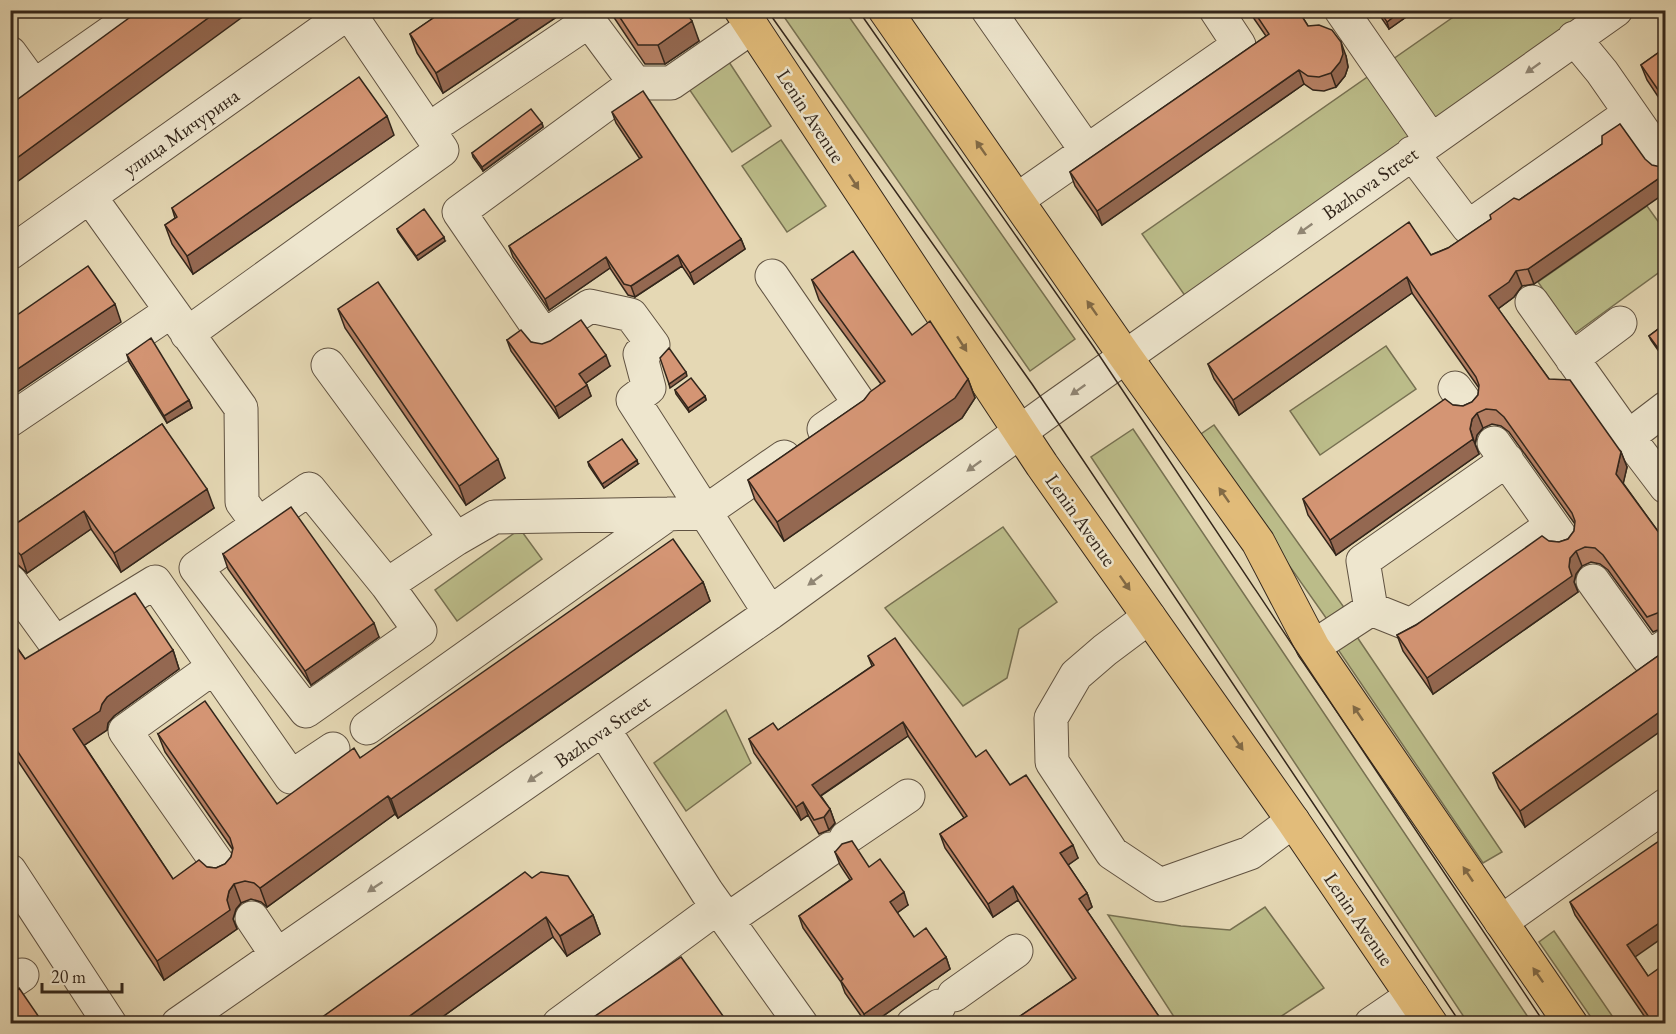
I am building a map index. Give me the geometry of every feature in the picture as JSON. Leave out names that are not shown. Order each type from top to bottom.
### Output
[{"type":"main road","points":[[885,10],[1125,356],[1258,542],[1313,647],[1571,1023]]},
{"type":"main road","name":"Lenin Avenue","points":[[746,19],[1042,465],[1293,821],[1431,1023]]},
{"type":"street","points":[[10,53],[22,94],[143,10]]},
{"type":"street","points":[[987,10],[1086,150]]},
{"type":"street","points":[[1017,200],[1239,45],[1216,10]]},
{"type":"street","points":[[1341,10],[1468,227],[1630,113]]},
{"type":"street","name":"Bazhova Street","points":[[178,1023],[604,730],[1125,356],[1616,10]]},
{"type":"street","points":[[10,420],[179,323],[442,150],[351,12]]},
{"type":"street","name":"улица Мичурина","points":[[10,253],[351,12]]},
{"type":"street","points":[[746,19],[671,83],[635,83],[459,212],[544,336],[590,306],[631,315],[653,345],[639,354],[649,388],[633,400],[770,613]]},
{"type":"street","points":[[444,119],[589,21],[635,83]]},
{"type":"street","points":[[1574,38],[1662,153]]},
{"type":"street","points":[[90,197],[241,408],[243,513]]},
{"type":"street","points":[[387,585],[456,539],[494,517],[705,512],[860,404],[771,276]]},
{"type":"street","points":[[1532,302],[1665,487]]},
{"type":"street","points":[[1572,358],[1620,323]]},
{"type":"street","points":[[328,365],[456,539]]},
{"type":"street","points":[[1628,438],[1665,408]]},
{"type":"street","points":[[1501,452],[1557,532],[1411,625],[1371,609],[1364,561],[1501,452]]},
{"type":"street","points":[[309,489],[387,585],[420,631],[306,711],[196,568],[243,513],[309,489]]},
{"type":"street","points":[[367,728],[668,514]]},
{"type":"street","points":[[10,581],[55,643],[155,582],[291,777],[333,749]]},
{"type":"street","points":[[1593,581],[1648,658],[1665,646]]},
{"type":"street","points":[[1313,647],[1371,609]]},
{"type":"street","points":[[1149,617],[1076,675],[1051,718],[1052,762],[1112,853],[1160,885],[1250,853],[1293,821]]},
{"type":"street","points":[[214,667],[125,731],[221,868]]},
{"type":"street","points":[[604,730],[722,914],[801,1023]]},
{"type":"street","points":[[560,1023],[722,914],[838,843],[908,796]]},
{"type":"street","points":[[1501,922],[1665,806]]},
{"type":"street","points":[[10,871],[110,1023]]},
{"type":"street","points":[[252,918],[276,954]]},
{"type":"street","points":[[935,1008],[1016,951]]},
{"type":"street","points":[[1371,1023],[1412,996]]},
{"type":"green space","points":[[780,11],[845,11],[1075,339],[1030,371]]},
{"type":"green space","points":[[1462,11],[1594,11],[1188,300],[1142,234]]},
{"type":"green space","points":[[727,59],[771,126],[732,152],[687,86]]},
{"type":"green space","points":[[781,140],[826,206],[787,232],[742,166]]},
{"type":"green space","points":[[1647,206],[1665,231],[1665,268],[1574,334],[1538,282]]},
{"type":"green space","points":[[1386,346],[1416,389],[1320,455],[1290,411]]},
{"type":"green space","points":[[1214,425],[1348,613],[1331,625],[1198,436]]},
{"type":"green space","points":[[1133,429],[1532,1023],[1468,1023],[1091,457]]},
{"type":"green space","points":[[1003,527],[1057,602],[1019,629],[1007,678],[963,706],[885,608]]},
{"type":"green space","points":[[520,529],[542,559],[457,621],[435,590]]},
{"type":"green space","points":[[1355,634],[1502,852],[1483,863],[1337,648]]},
{"type":"green space","points":[[726,710],[751,763],[686,811],[654,763]]},
{"type":"green space","points":[[1265,907],[1324,988],[1271,1023],[1178,1023],[1108,915],[1181,926],[1230,930]]},
{"type":"green space","points":[[1554,931],[1617,1023],[1595,1023],[1539,942]]},
{"type":"building","points":[[140,10],[219,10],[10,163],[10,105]]},
{"type":"building","points":[[445,10],[531,10],[436,73],[410,34]]},
{"type":"building","points":[[615,10],[684,10],[692,21],[658,45],[638,45]]},
{"type":"building","points":[[1253,10],[1298,10],[1308,26],[1319,25],[1332,30],[1341,42],[1343,54],[1340,62],[1331,73],[1319,77],[1308,76],[1299,70],[1097,211],[1070,172],[1269,34]]},
{"type":"building","points":[[1379,10],[1402,10],[1387,22]]},
{"type":"building","points":[[1665,48],[1665,100],[1641,65]]},
{"type":"building","points":[[359,77],[387,116],[187,256],[165,225],[177,217],[172,208]]},
{"type":"building","points":[[643,91],[741,239],[690,273],[678,255],[631,286],[624,284],[606,257],[545,299],[509,246],[642,157],[612,112]]},
{"type":"building","points":[[531,109],[542,123],[482,167],[472,153]]},
{"type":"building","points":[[1620,124],[1645,159],[1652,165],[1665,166],[1665,174],[1528,269],[1516,271],[1509,282],[1489,296],[1549,379],[1570,380],[1621,452],[1616,474],[1665,541],[1665,613],[1660,612],[1647,617],[1603,555],[1595,548],[1585,547],[1576,551],[1570,558],[1569,567],[1572,576],[1427,678],[1397,635],[1416,625],[1542,536],[1549,541],[1559,542],[1568,539],[1574,531],[1575,521],[1572,513],[1504,417],[1496,410],[1486,409],[1477,413],[1472,419],[1470,429],[1473,439],[1330,540],[1303,499],[1445,399],[1453,405],[1463,406],[1472,402],[1478,395],[1479,385],[1476,377],[1407,277],[1233,400],[1208,364],[1409,222],[1431,255],[1448,248],[1491,219],[1490,215],[1514,198],[1519,200],[1602,144],[1602,136]]},
{"type":"building","points":[[424,209],[444,237],[416,256],[397,229]]},
{"type":"building","points":[[853,251],[912,335],[930,321],[968,379],[955,398],[777,522],[748,480],[864,400],[870,392],[885,381],[812,280]]},
{"type":"building","points":[[88,266],[115,304],[10,374],[10,320]]},
{"type":"building","points":[[378,282],[498,459],[459,486],[338,309]]},
{"type":"building","points":[[581,320],[606,355],[579,374],[587,385],[555,407],[507,340],[521,330],[531,342],[542,344]]},
{"type":"building","points":[[1665,324],[1665,355],[1664,356],[1649,336]]},
{"type":"building","points":[[151,338],[189,400],[164,416],[127,355]]},
{"type":"building","points":[[669,348],[686,372],[669,384],[660,358]]},
{"type":"building","points":[[691,378],[705,396],[688,408],[675,390]]},
{"type":"building","points":[[162,424],[207,489],[114,553],[84,511],[21,555],[10,545],[10,528]]},
{"type":"building","points":[[622,439],[637,460],[602,484],[588,462]]},
{"type":"building","points":[[291,507],[374,623],[305,671],[223,554]]},
{"type":"building","points":[[673,539],[703,582],[391,799],[388,796],[260,888],[254,883],[245,881],[234,884],[227,900],[230,910],[157,961],[10,740],[10,638],[25,659],[135,593],[173,650],[107,697],[100,711],[73,729],[173,879],[199,860],[207,867],[216,868],[225,864],[231,857],[233,848],[230,838],[158,734],[205,701],[277,804],[354,748],[360,758]]},
{"type":"building","points":[[895,638],[976,757],[986,750],[1010,785],[1026,775],[1073,845],[1060,853],[1087,893],[1079,899],[1160,1018],[1152,1023],[1010,1023],[1076,978],[1013,886],[988,904],[940,834],[967,816],[903,722],[812,785],[830,809],[824,817],[814,820],[803,802],[796,807],[749,739],[773,723],[778,730],[874,665],[868,656]]},
{"type":"building","points":[[1665,651],[1665,708],[1520,811],[1493,773]]},
{"type":"building","points":[[1665,837],[1665,919],[1627,945],[1648,976],[1665,964],[1665,1015],[1653,1023],[1570,902]]},
{"type":"building","points":[[852,841],[869,867],[880,859],[904,892],[890,902],[914,937],[926,928],[946,957],[864,1014],[841,981],[843,979],[799,916],[852,879],[835,852],[842,844]]},
{"type":"building","points":[[525,872],[532,878],[541,872],[568,876],[593,915],[560,936],[546,917],[400,1023],[314,1023]]},
{"type":"building","points":[[681,957],[728,1023],[585,1023]]},
{"type":"building","points":[[19,988],[43,1023],[10,1023],[10,995]]},
{"type":"tram line","points":[[767,10],[1032,384],[1461,1024]]},
{"type":"tram line","points":[[858,10],[1093,346],[1545,1024]]}]
